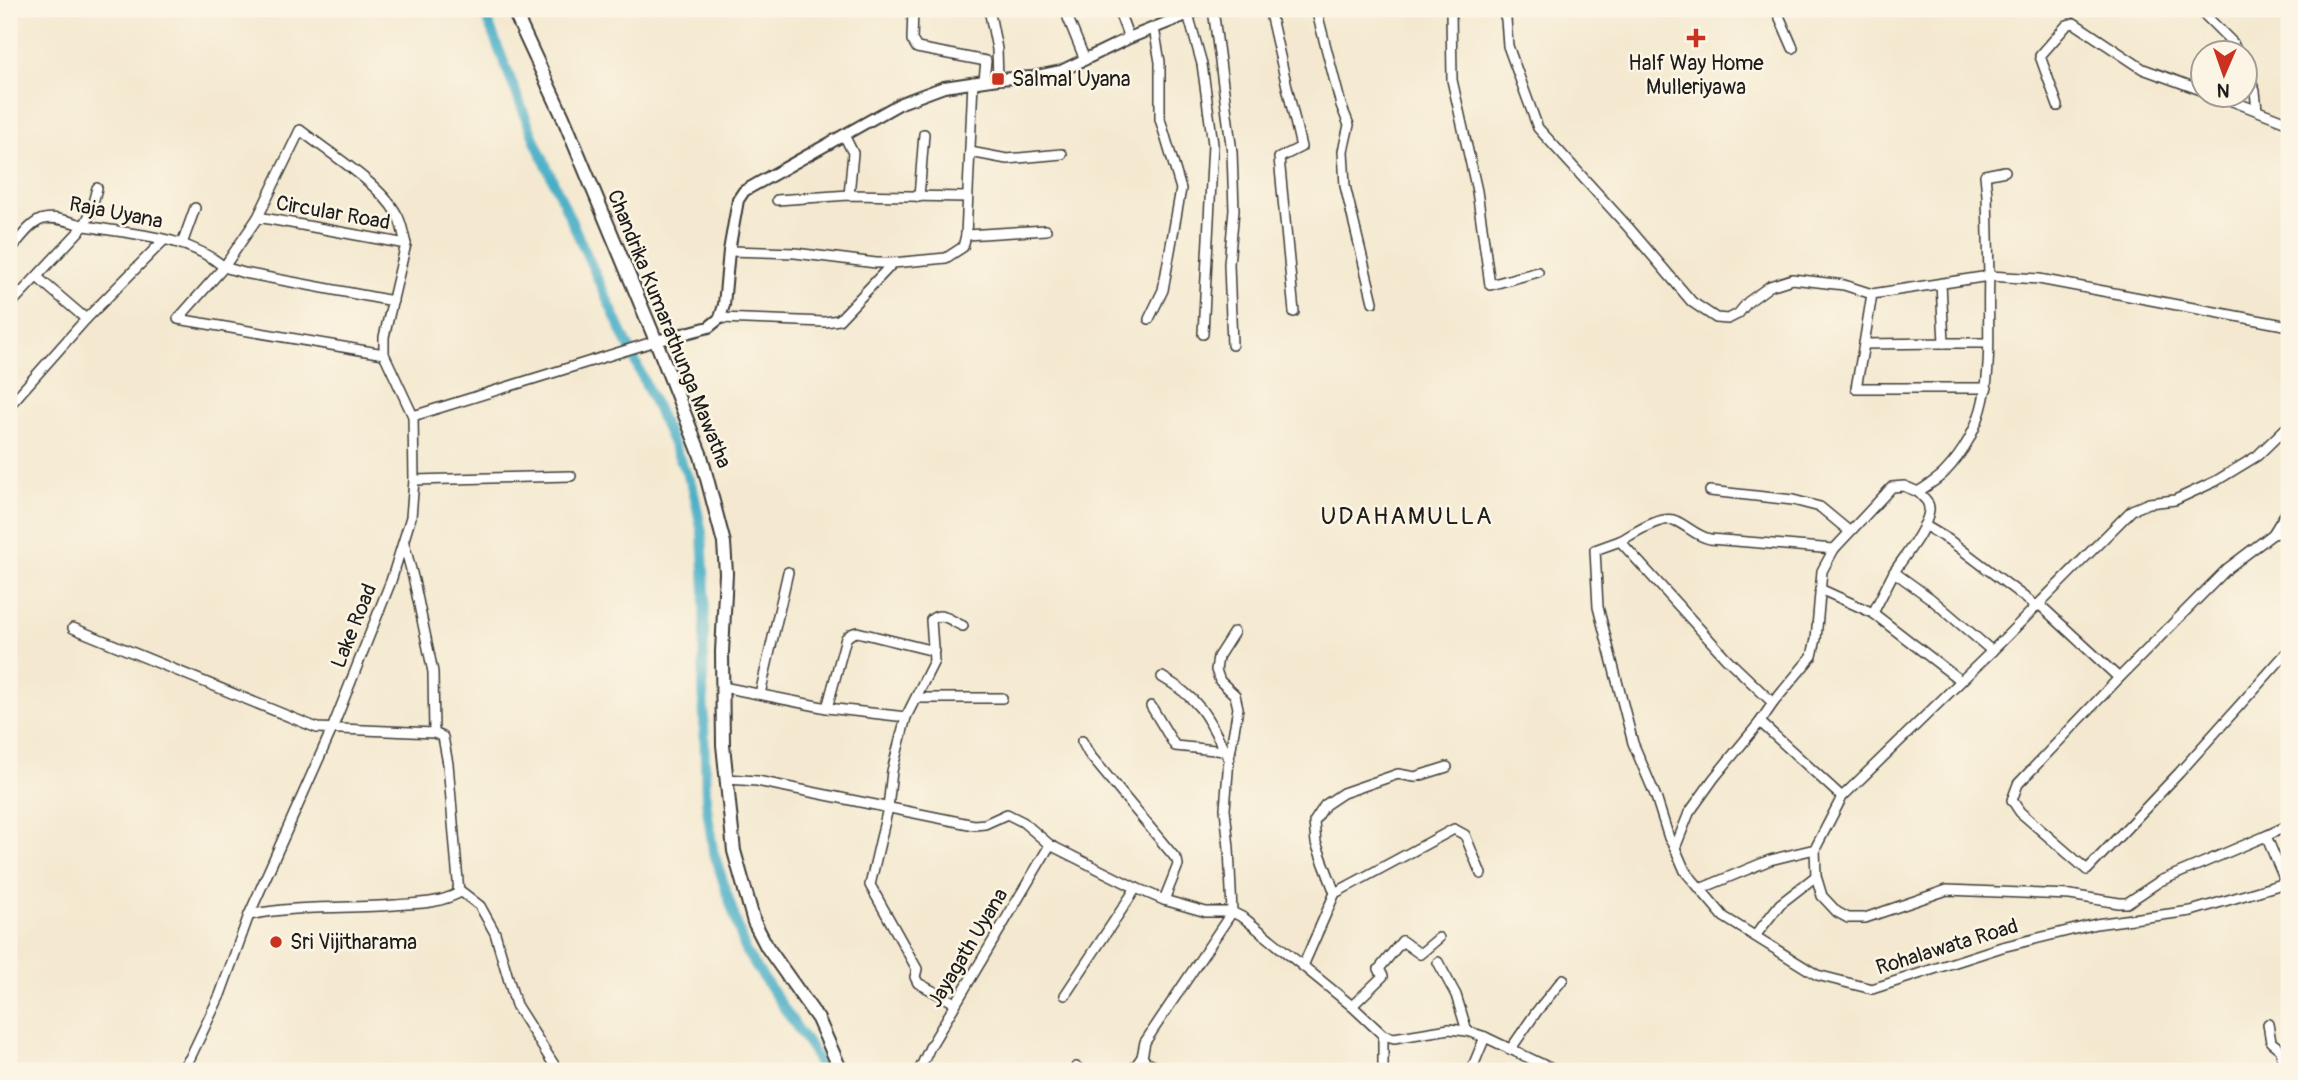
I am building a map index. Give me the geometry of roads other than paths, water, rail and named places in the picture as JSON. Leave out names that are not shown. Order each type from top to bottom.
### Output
[{"type":"main road","name":"Chandrika Kumarathunga Mawatha","points":[[513,9],[563,117],[651,343],[701,456],[724,543],[726,573],[722,652],[723,744],[734,851],[754,922],[767,947],[818,1019],[841,1071]]},
{"type":"street","points":[[729,251],[795,253],[893,263],[946,258],[963,247],[967,235],[970,152],[978,81],[986,61],[916,48],[912,40],[913,9]]},
{"type":"street","points":[[989,9],[997,49],[998,79]]},
{"type":"street","points":[[1118,9],[1129,38]]},
{"type":"street","points":[[384,354],[413,416],[709,327],[720,318],[724,305],[729,251],[738,200],[744,191],[901,103],[944,86],[1032,78],[1061,71],[1129,38],[1201,9]]},
{"type":"street","points":[[1213,9],[1232,152],[1234,210],[1230,264],[1231,345]]},
{"type":"street","points":[[1269,9],[1301,147],[1279,158],[1294,313]]},
{"type":"street","points":[[1317,9],[1341,105],[1349,125],[1343,151],[1345,186],[1373,302]]},
{"type":"street","points":[[1451,9],[1452,80],[1477,191],[1490,285],[1538,271]]},
{"type":"street","points":[[1501,9],[1506,19],[1508,46],[1538,128],[1692,302],[1716,318],[1728,319],[1738,314],[1770,286],[1792,279],[1844,285],[1872,293],[1989,275],[2039,278],[2289,326]]},
{"type":"street","points":[[1776,9],[1793,48]]},
{"type":"street","points":[[2199,9],[2228,38]]},
{"type":"street","points":[[1188,14],[1202,64],[1213,144],[1203,334]]},
{"type":"street","points":[[1068,18],[1085,60]]},
{"type":"street","points":[[2059,106],[2040,57],[2067,25],[2074,23],[2143,69],[2190,86]]},
{"type":"street","points":[[1149,319],[1163,290],[1181,189],[1160,119],[1160,62],[1154,28]]},
{"type":"street","points":[[2252,108],[2289,123]]},
{"type":"street","points":[[258,217],[300,130],[387,200],[397,214],[406,244]]},
{"type":"street","points":[[919,197],[925,134]]},
{"type":"street","points":[[844,135],[853,153],[849,195]]},
{"type":"street","points":[[970,152],[1007,159],[1062,154]]},
{"type":"street","points":[[1918,492],[1943,474],[1976,427],[1984,407],[1987,388],[1989,275],[1985,175],[2005,172]]},
{"type":"street","points":[[9,306],[84,226],[97,188]]},
{"type":"street","points":[[777,200],[849,195],[967,197]]},
{"type":"street","points":[[182,244],[195,208]]},
{"type":"street","name":"Circular Road","points":[[258,217],[406,244],[384,337],[384,354],[178,319],[224,267],[258,217]]},
{"type":"street","name":"Raja Uyana","points":[[9,251],[35,223],[43,219],[68,221],[182,244],[207,254],[224,267],[244,273],[393,301]]},
{"type":"street","points":[[967,235],[1046,230]]},
{"type":"street","points":[[9,406],[86,320],[164,240]]},
{"type":"street","points":[[720,318],[825,322],[839,320],[893,263]]},
{"type":"street","points":[[37,276],[86,320]]},
{"type":"street","points":[[1941,283],[1944,343]]},
{"type":"street","points":[[1872,293],[1856,388],[1987,388]]},
{"type":"street","points":[[1864,344],[1988,343]]},
{"type":"street","name":"Lake Road","points":[[180,1071],[190,1058],[220,995],[250,915],[332,729],[391,581],[411,517],[414,481],[413,416]]},
{"type":"street","points":[[2289,425],[2257,456],[2216,481],[2175,500],[2149,503],[2132,510],[1992,652],[1842,797],[1815,849],[1816,876],[1822,896],[1837,912],[1848,918],[1865,918],[1947,890],[2070,895],[2119,904],[2127,903],[2161,881],[2289,825]]},
{"type":"street","points":[[414,481],[571,476]]},
{"type":"street","points":[[1675,848],[1689,813],[1812,656],[1822,570],[1834,549],[1892,487],[1903,486],[1918,492],[1927,501],[1930,510],[1924,525],[1872,613]]},
{"type":"street","points":[[1710,491],[1793,500],[1820,507],[1849,531]]},
{"type":"street","points":[[2289,508],[2273,534],[2228,568],[2119,678],[2018,784],[2011,800],[2020,812],[2087,870],[2179,773],[2289,650]]},
{"type":"street","points":[[1773,703],[1727,658],[1620,541],[1666,519],[1675,520],[1698,536],[1710,539],[1834,549]]},
{"type":"street","points":[[1924,525],[2038,605],[2119,678]]},
{"type":"street","points":[[2273,534],[2289,531]]},
{"type":"street","points":[[403,541],[433,672],[434,733]]},
{"type":"street","name":"Rohalawata Road","points":[[1620,541],[1595,550],[1598,607],[1633,743],[1656,797],[1669,838],[1685,871],[1724,917],[1816,975],[1872,989],[2003,947],[2096,924],[2191,911],[2288,883]]},
{"type":"street","points":[[760,694],[788,572]]},
{"type":"street","points":[[1894,572],[1930,598],[1992,652]]},
{"type":"street","points":[[1819,589],[1872,613],[1961,681]]},
{"type":"street","points":[[955,1003],[918,983],[915,977],[917,970],[870,886],[888,808],[892,771],[906,717],[934,661],[932,620],[936,615],[942,614],[963,626]]},
{"type":"street","points":[[73,628],[317,728],[434,733],[443,737],[449,764],[458,893],[441,902],[362,908],[280,908],[250,915]]},
{"type":"street","points":[[827,708],[846,638],[851,634],[857,632],[934,651]]},
{"type":"street","points":[[1132,1071],[1142,1058],[1145,1042],[1232,912],[1225,810],[1227,755],[1238,708],[1235,695],[1220,681],[1216,670],[1218,657],[1234,632]]},
{"type":"street","points":[[1163,677],[1179,686],[1197,702],[1227,755]]},
{"type":"street","points":[[723,687],[827,708],[906,717]]},
{"type":"street","points":[[916,698],[1002,698]]},
{"type":"street","points":[[1151,706],[1175,746],[1227,755]]},
{"type":"street","points":[[1760,722],[1842,797]]},
{"type":"street","points":[[1082,741],[1089,754],[1177,860],[1178,865],[1164,900]]},
{"type":"street","points":[[1335,893],[1316,843],[1314,822],[1325,805],[1343,793],[1398,774],[1415,777],[1447,767]]},
{"type":"street","points":[[727,779],[757,781],[974,825],[985,824],[1007,814],[1023,822],[1050,845],[1136,888],[1164,900],[1206,912],[1232,912],[1244,918],[1352,1006],[1383,1035],[1394,1038],[1449,1029],[1467,1031],[1556,1071]]},
{"type":"street","points":[[1303,965],[1335,893],[1454,829],[1465,835],[1481,874]]},
{"type":"street","points":[[2266,836],[2288,883]]},
{"type":"street","name":"Jayagath Uyana","points":[[919,1071],[955,1003],[1050,845]]},
{"type":"street","points":[[1700,890],[1770,859],[1815,849]]},
{"type":"street","points":[[1755,936],[1780,904],[1816,876]]},
{"type":"street","points":[[1065,995],[1136,888]]},
{"type":"street","points":[[458,889],[480,906],[495,933],[516,1005],[558,1071]]},
{"type":"street","points":[[1352,1006],[1383,976],[1379,969],[1402,942],[1420,954],[1439,938]]},
{"type":"street","points":[[1438,962],[1456,995],[1467,1031]]},
{"type":"street","points":[[1510,1050],[1536,1011],[1563,979]]},
{"type":"street","points":[[2269,1024],[2270,1042],[2281,1050],[2283,1071]]},
{"type":"street","points":[[1383,1035],[1383,1071]]},
{"type":"street","points":[[1471,1071],[1485,1037]]},
{"type":"street","points":[[1142,1058],[1164,1071]]},
{"type":"waterway","points":[[483,9],[535,141],[693,488],[702,533],[705,590],[703,681],[706,801],[713,850],[746,952],[813,1051],[821,1071]]},
{"type":"place","name":"Half Way Home Mulleriyawa","points":[[1696,38]]},
{"type":"place","name":"Salmal Uyana","points":[[998,79]]},
{"type":"place","name":"Sri Vijitharama","points":[[276,942]]},
{"type":"district","name":"UDAHAMULLA","points":[[1407,516]]}]
